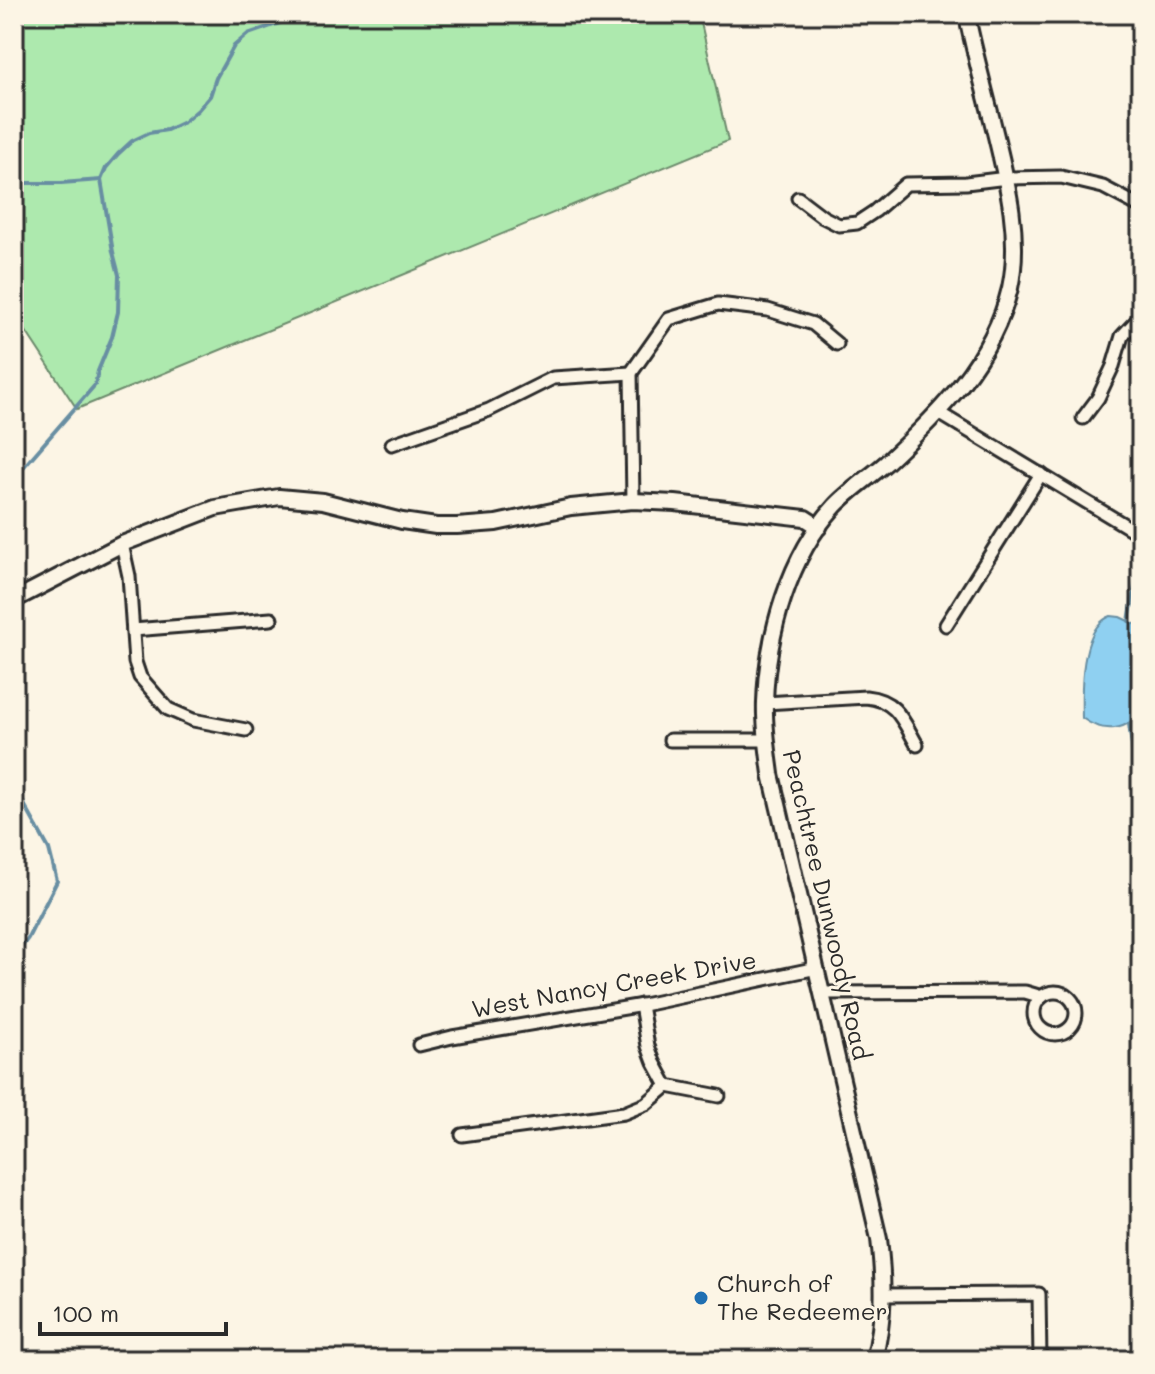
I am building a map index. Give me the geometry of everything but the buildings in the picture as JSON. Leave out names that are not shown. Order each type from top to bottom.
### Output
[{"type":"main road","name":"Peachtree Dunwoody Road","points":[[874,1360],[884,1295],[879,1239],[771,774],[765,703],[769,657],[782,601],[797,563],[836,505],[939,413],[984,353],[999,323],[1010,286],[1013,224],[1007,178],[968,14]]},
{"type":"main road","points":[[14,600],[122,544],[215,508],[279,497],[323,501],[402,521],[436,526],[496,523],[571,507],[633,501],[805,518],[819,527]]},
{"type":"street","points":[[798,198],[839,225],[857,223],[906,184],[1061,177],[1103,187],[1141,207]]},
{"type":"street","points":[[633,501],[631,373],[669,319],[718,304],[768,310],[813,324],[837,344]]},
{"type":"street","points":[[1083,418],[1098,398],[1113,366],[1122,336],[1141,316]]},
{"type":"street","points":[[392,444],[489,410],[553,378],[631,373]]},
{"type":"street","points":[[939,413],[1141,535]]},
{"type":"street","points":[[946,625],[1041,474]]},
{"type":"street","points":[[122,544],[129,576],[135,662],[140,677],[168,709],[193,720],[246,730]]},
{"type":"street","points":[[133,630],[271,619]]},
{"type":"street","points":[[765,703],[877,698],[896,710],[917,745]]},
{"type":"street","points":[[670,740],[767,740]]},
{"type":"street","name":"West Nancy Creek Drive","points":[[419,1045],[641,1005],[817,968]]},
{"type":"street","points":[[823,993],[1025,992],[1042,997]]},
{"type":"street","points":[[641,1005],[648,1046],[667,1086]]},
{"type":"street","points":[[667,1086],[719,1096]]},
{"type":"street","points":[[462,1135],[624,1113],[646,1104],[667,1086]]},
{"type":"street","points":[[884,1295],[1039,1294],[1040,1360]]},
{"type":"green space","points":[[14,14],[699,14],[728,141],[77,409],[14,313]]},
{"type":"water","points":[[1111,616],[1141,627],[1141,708],[1130,722],[1106,728],[1082,718],[1082,692],[1088,646],[1101,622]]},
{"type":"waterway","points":[[14,478],[95,385],[112,337],[118,312],[119,275],[101,180],[106,168],[132,141],[149,133],[167,130],[184,122],[198,110],[210,96],[234,46],[248,34],[305,14]]},
{"type":"waterway","points":[[14,183],[101,180]]},
{"type":"waterway","points":[[1129,621],[1141,551]]},
{"type":"waterway","points":[[1129,724],[1141,811]]},
{"type":"waterway","points":[[14,786],[49,849],[57,881],[28,938],[14,957]]},
{"type":"place","name":"Church of The Redeemer","points":[[701,1298]]}]
